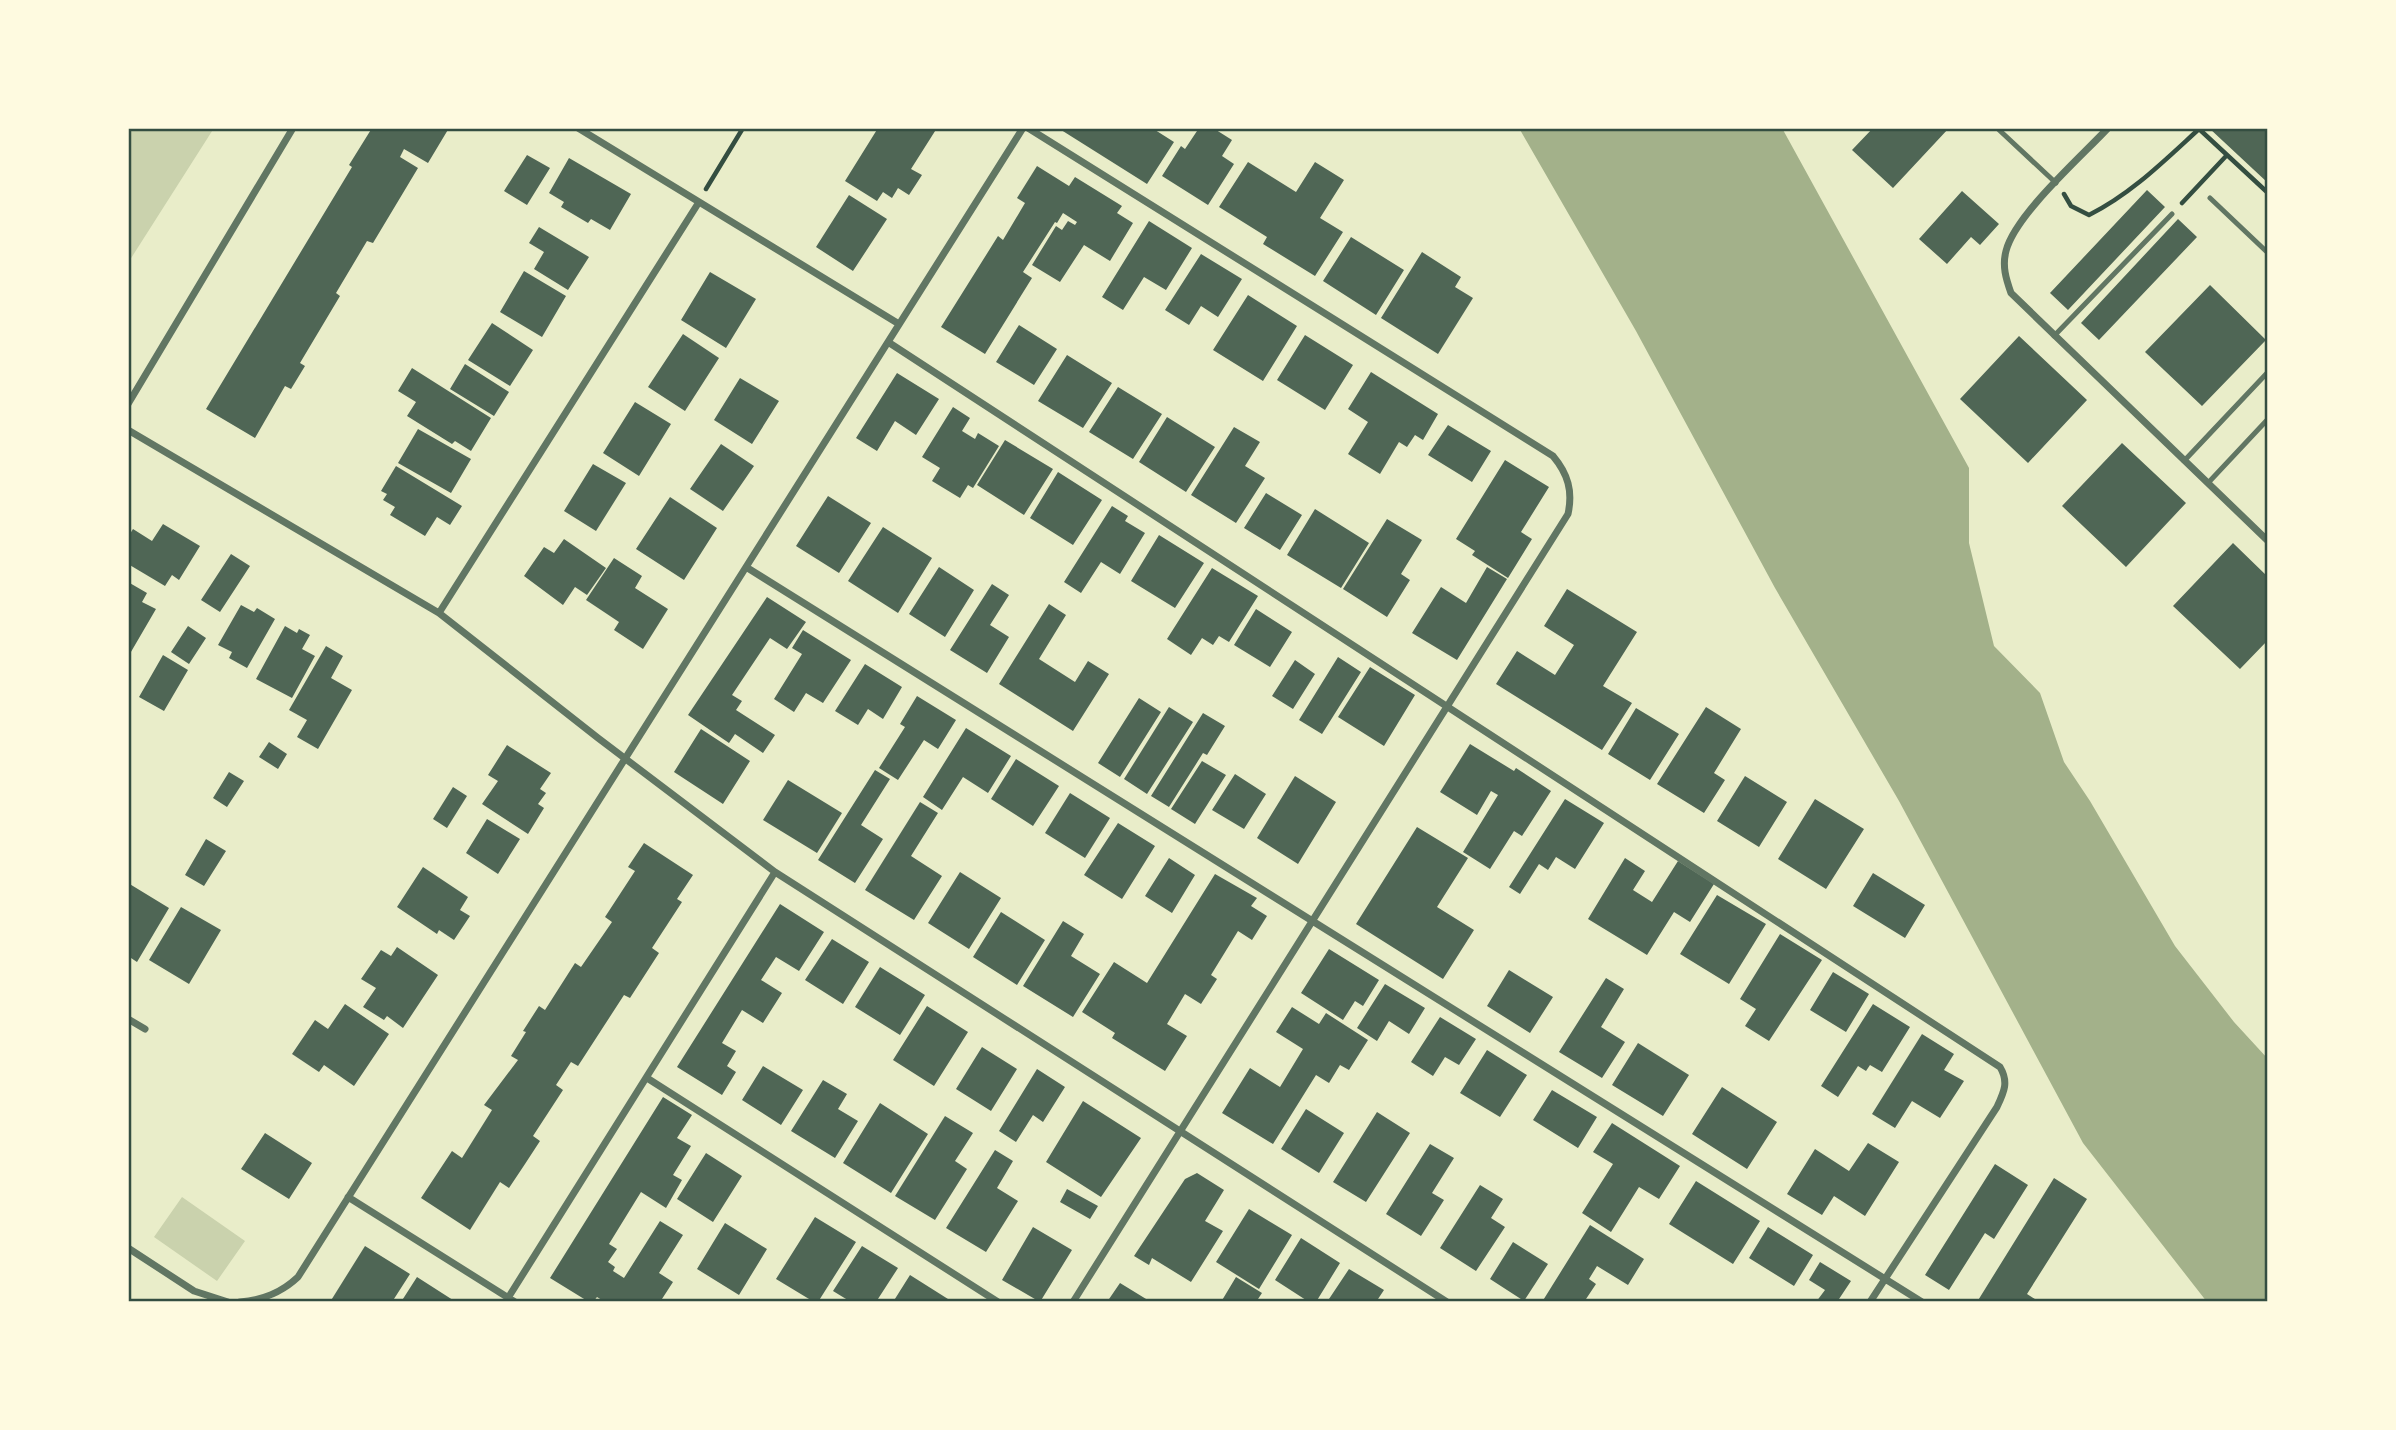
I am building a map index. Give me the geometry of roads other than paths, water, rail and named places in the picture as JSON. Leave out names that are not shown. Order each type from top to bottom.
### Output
[{"type":"street","points":[[128,404],[293,128]]},
{"type":"street","points":[[578,128],[899,324]]},
{"type":"street","points":[[240,1302],[260,1299],[284,1290],[298,1276],[1025,128],[1553,456],[1562,467],[1571,492],[1568,513],[1073,1302]]},
{"type":"street","points":[[2108,128],[2017,225],[2006,251],[2004,273],[2011,293],[2268,541]]},
{"type":"street","points":[[439,613],[699,202]]},
{"type":"street","points":[[888,342],[2000,1067],[2006,1081],[1997,1107],[1870,1302]]},
{"type":"street","points":[[128,430],[439,613],[775,872],[1447,1302]]},
{"type":"street","points":[[746,567],[1922,1302]]},
{"type":"street","points":[[348,1197],[511,1300],[775,872]]},
{"type":"street","points":[[128,1019],[145,1029]]},
{"type":"street","points":[[647,1078],[998,1302]]},
{"type":"street","points":[[128,1248],[194,1292],[228,1302]]},
{"type":"lane","points":[[1997,128],[2056,183]]},
{"type":"lane","points":[[2210,198],[2268,253]]},
{"type":"lane","points":[[2054,337],[2172,214]]},
{"type":"lane","points":[[2184,461],[2268,372]]},
{"type":"lane","points":[[2208,484],[2268,419]]}]
